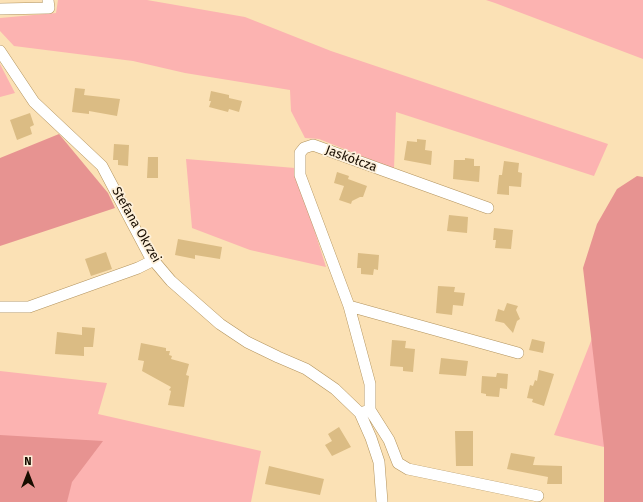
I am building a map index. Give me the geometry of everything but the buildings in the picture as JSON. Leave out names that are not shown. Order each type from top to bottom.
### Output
[{"type":"street","points":[[0,9],[49,8],[48,0]]},
{"type":"street","name":"Stefana Okrzei","points":[[0,51],[34,102],[102,166],[149,255],[171,282],[220,324],[247,342],[278,358],[306,369],[365,411],[379,462],[382,502]]},
{"type":"street","name":"Jaskółcza","points":[[365,411],[370,384],[349,306],[300,174],[300,153],[304,148],[313,146],[488,208]]},
{"type":"street","points":[[0,307],[29,307],[138,268],[154,260]]},
{"type":"street","points":[[349,306],[518,353]]},
{"type":"street","points":[[365,411],[389,440],[398,463],[408,469],[538,496]]},
{"type":"shaded area","points":[[58,0],[147,0],[245,17],[331,51],[608,144],[594,176],[396,112],[394,169],[319,139],[305,138],[291,111],[290,90],[185,73],[133,61],[14,46],[0,31],[0,18],[56,13]]},
{"type":"shaded area","points":[[486,0],[643,0],[643,59],[495,3]]},
{"type":"shaded area","points":[[0,64],[15,93],[0,97]]},
{"type":"shaded area","points":[[59,134],[108,193],[115,208],[0,246],[0,158]]},
{"type":"shaded area","points":[[186,159],[295,168],[326,267],[250,250],[192,228]]},
{"type":"shaded area","points":[[637,176],[643,177],[643,502],[604,502],[604,447],[583,268],[597,224],[617,189]]},
{"type":"shaded area","points":[[643,209],[643,502],[604,502],[604,447],[554,435]]},
{"type":"shaded area","points":[[0,371],[107,383],[98,414],[261,451],[251,502],[0,502]]},
{"type":"shaded area","points":[[0,435],[103,441],[72,482],[67,502],[0,502]]}]
